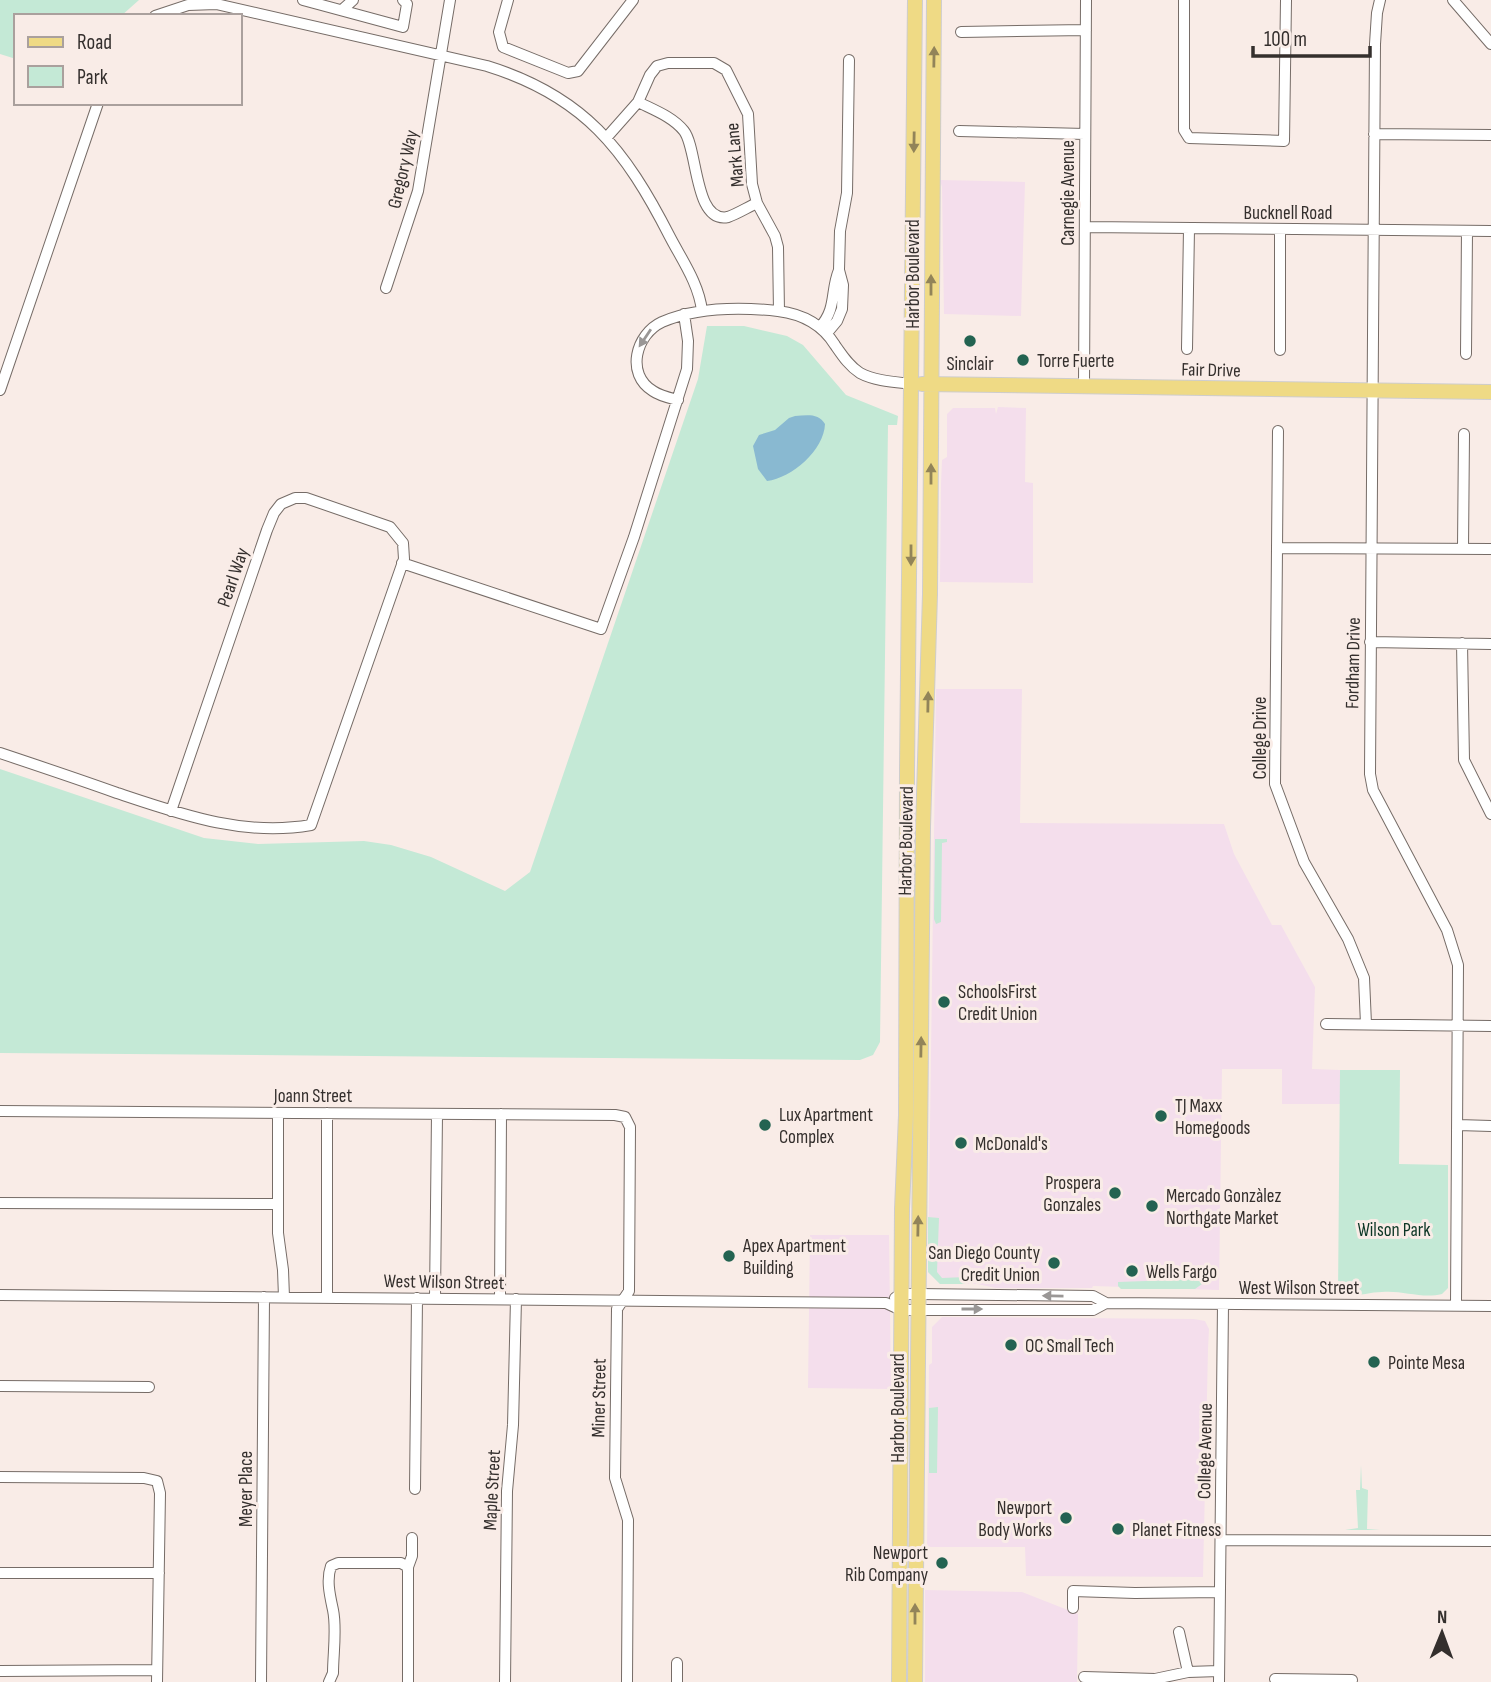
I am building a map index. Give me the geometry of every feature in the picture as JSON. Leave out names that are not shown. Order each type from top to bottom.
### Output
[{"type":"main road","name":"Harbor Boulevard","points":[[899,1682],[915,0]]},
{"type":"main road","name":"Harbor Boulevard","points":[[915,1682],[923,827],[927,770],[930,594],[934,0]]},
{"type":"main road","name":"Fair Drive","points":[[912,384],[1491,393]]},
{"type":"street","points":[[303,0],[403,27],[407,5],[403,0]]},
{"type":"street","points":[[342,10],[353,0]]},
{"type":"street","name":"Gregory Way","points":[[386,288],[418,191],[450,0]]},
{"type":"street","points":[[508,0],[499,32],[503,47],[532,60],[574,73],[633,0]]},
{"type":"street","name":"Carnegie Avenue","points":[[1084,386],[1086,0]]},
{"type":"street","points":[[1184,0],[1184,130],[1189,138],[1284,141],[1286,0]]},
{"type":"street","name":"Fordham Drive","points":[[1380,0],[1375,26],[1368,755],[1371,783],[1453,944],[1459,972],[1455,1306]]},
{"type":"street","points":[[1453,0],[1491,44]]},
{"type":"street","points":[[161,14],[188,5],[216,4],[440,55],[517,76],[565,102],[607,137],[640,181],[691,276],[702,311]]},
{"type":"street","points":[[961,32],[1086,30]]},
{"type":"street","points":[[824,330],[843,285],[839,270],[840,231],[847,193],[849,60]]},
{"type":"street","name":"Mark Lane","points":[[607,137],[625,120],[638,102],[657,66],[668,63],[713,63],[726,70],[748,114],[751,178],[757,203],[778,247],[779,311]]},
{"type":"street","points":[[638,102],[670,118],[685,132],[692,148],[699,188],[709,210],[718,217],[728,216],[757,203]]},
{"type":"street","points":[[0,390],[97,105]]},
{"type":"street","points":[[959,131],[1085,134]]},
{"type":"street","points":[[1374,134],[1491,135]]},
{"type":"street","name":"Bucknell Road","points":[[1085,227],[1491,231]]},
{"type":"street","points":[[1187,349],[1189,229]]},
{"type":"street","points":[[1280,230],[1280,350]]},
{"type":"street","points":[[1466,354],[1467,231]]},
{"type":"street","points":[[678,400],[653,391],[643,381],[638,372],[639,346],[649,330],[661,323],[684,314],[702,311],[779,311],[800,316],[824,330],[847,362],[859,372],[877,379],[912,384]]},
{"type":"street","points":[[0,753],[208,822],[251,828],[311,825],[402,563],[601,629],[678,400],[688,356],[684,314]]},
{"type":"street","name":"College Drive","points":[[1278,431],[1275,784],[1304,862],[1348,939],[1364,978],[1366,1024]]},
{"type":"street","points":[[1463,548],[1464,433]]},
{"type":"street","name":"Pearl Way","points":[[171,811],[267,530],[277,508],[288,500],[306,498],[382,523],[390,527],[403,543],[402,563]]},
{"type":"street","points":[[1278,548],[1491,549]]},
{"type":"street","points":[[1370,642],[1491,644]]},
{"type":"street","points":[[1462,643],[1464,760],[1491,814]]},
{"type":"street","points":[[1326,1024],[1491,1026]]},
{"type":"street","name":"Joann Street","points":[[0,1111],[625,1117]]},
{"type":"street","points":[[278,1113],[278,1233],[284,1270],[284,1297]]},
{"type":"street","points":[[327,1113],[327,1297]]},
{"type":"street","points":[[435,1298],[437,1114]]},
{"type":"street","points":[[500,1299],[501,1114]]},
{"type":"street","name":"Miner Street","points":[[625,1117],[630,1127],[629,1291],[617,1309],[615,1478],[628,1520],[627,1682]]},
{"type":"street","points":[[1458,1125],[1491,1126]]},
{"type":"street","points":[[0,1203],[278,1204]]},
{"type":"street","points":[[887,1303],[901,1294]]},
{"type":"street","name":"West Wilson Street","points":[[901,1294],[1093,1296],[1106,1303],[1491,1306]]},
{"type":"street","name":"West Wilson Street","points":[[0,1295],[887,1303],[901,1310],[1093,1310],[1106,1303]]},
{"type":"street","name":"Meyer Place","points":[[261,1682],[264,1297]]},
{"type":"street","points":[[415,1489],[417,1298]]},
{"type":"street","name":"Maple Street","points":[[505,1682],[507,1491],[513,1425],[516,1299]]},
{"type":"street","name":"College Avenue","points":[[1219,1677],[1223,1304]]},
{"type":"street","points":[[0,1386],[149,1387]]},
{"type":"street","points":[[0,1477],[144,1478],[156,1481],[160,1493],[157,1676],[0,1671]]},
{"type":"street","points":[[408,1682],[408,1567],[412,1556],[412,1538]]},
{"type":"street","points":[[1221,1540],[1491,1541]]},
{"type":"street","points":[[329,1682],[333,1673],[334,1611],[329,1600],[331,1566],[338,1563],[401,1563],[408,1567]]},
{"type":"street","points":[[0,1573],[159,1573]]},
{"type":"street","points":[[1073,1608],[1073,1591],[1121,1591],[1135,1594],[1220,1592]]},
{"type":"street","points":[[1179,1632],[1188,1672]]},
{"type":"street","points":[[677,1663],[677,1682]]},
{"type":"street","points":[[1084,1677],[1156,1680],[1188,1672],[1219,1677]]},
{"type":"street","points":[[1275,1679],[1352,1680]]},
{"type":"shaded area","points":[[940,180],[1025,182],[1021,316],[944,314]]},
{"type":"shaded area","points":[[998,407],[1026,408],[1025,482],[1033,483],[1033,583],[940,582],[942,460],[947,457],[947,414],[953,408],[995,408],[996,414]]},
{"type":"shaded area","points":[[936,689],[1022,689],[1020,823],[1224,824],[1234,854],[1272,925],[1281,925],[1315,987],[1312,1069],[1340,1070],[1340,1104],[1282,1104],[1282,1069],[1222,1069],[1219,1290],[1093,1286],[996,1288],[977,1284],[940,1284],[928,1272]]},
{"type":"shaded area","points":[[810,1235],[889,1235],[891,1389],[808,1388]]},
{"type":"shaded area","points":[[942,1317],[1205,1321],[1209,1329],[1203,1577],[1026,1576],[1025,1547],[927,1547],[929,1365],[932,1363],[932,1327]]},
{"type":"shaded area","points":[[925,1590],[1022,1592],[1078,1614],[1077,1682],[925,1682]]},
{"type":"green space","points":[[0,0],[139,0],[123,14],[14,14],[14,58],[0,54]]},
{"type":"green space","points":[[707,326],[744,326],[787,336],[803,345],[846,395],[898,416],[897,425],[888,425],[880,1042],[873,1055],[860,1060],[0,1053],[0,769],[204,838],[258,844],[364,841],[391,845],[431,857],[505,891],[530,872],[698,379]]},
{"type":"green space","points":[[935,839],[947,839],[947,842],[942,843],[941,922],[936,924],[934,919]]},
{"type":"green space","name":"Wilson Park","points":[[1340,1070],[1400,1070],[1399,1164],[1448,1165],[1448,1288],[1442,1294],[1338,1294]]},
{"type":"green space","points":[[928,1217],[939,1218],[937,1272],[942,1278],[966,1277],[966,1284],[940,1284],[928,1272]]},
{"type":"green space","points":[[1201,1279],[1202,1284],[1195,1289],[1121,1289],[1118,1286],[1118,1282]]},
{"type":"green space","points":[[938,1407],[937,1473],[929,1473],[929,1408]]},
{"type":"green space","points":[[1361,1465],[1362,1488],[1368,1490],[1367,1529],[1380,1530],[1345,1530],[1358,1528],[1356,1490],[1360,1490]]},
{"type":"water","points":[[795,416],[819,418],[825,424],[823,434],[813,453],[796,469],[767,481],[758,469],[753,446],[759,435],[775,430]]},
{"type":"place","name":"Sinclair","points":[[970,341]]},
{"type":"place","name":"Torre Fuerte","points":[[1023,360]]},
{"type":"place","name":"SchoolsFirst Credit Union","points":[[944,1002]]},
{"type":"place","name":"TJ Maxx Homegoods","points":[[1161,1116]]},
{"type":"place","name":"Lux Apartment Complex","points":[[765,1125]]},
{"type":"place","name":"McDonald's","points":[[961,1143]]},
{"type":"place","name":"Prospera Gonzales","points":[[1115,1193]]},
{"type":"place","name":"Mercado Gonzàlez Northgate Market","points":[[1152,1206]]},
{"type":"place","name":"Apex Apartment Building","points":[[729,1256]]},
{"type":"place","name":"San Diego County Credit Union","points":[[1054,1263]]},
{"type":"place","name":"Wells Fargo","points":[[1132,1271]]},
{"type":"place","name":"OC Small Tech","points":[[1011,1345]]},
{"type":"place","name":"Pointe Mesa","points":[[1374,1362]]},
{"type":"place","name":"Newport Body Works","points":[[1066,1518]]},
{"type":"place","name":"Planet Fitness","points":[[1118,1529]]},
{"type":"place","name":"Newport Rib Company","points":[[942,1563]]}]
